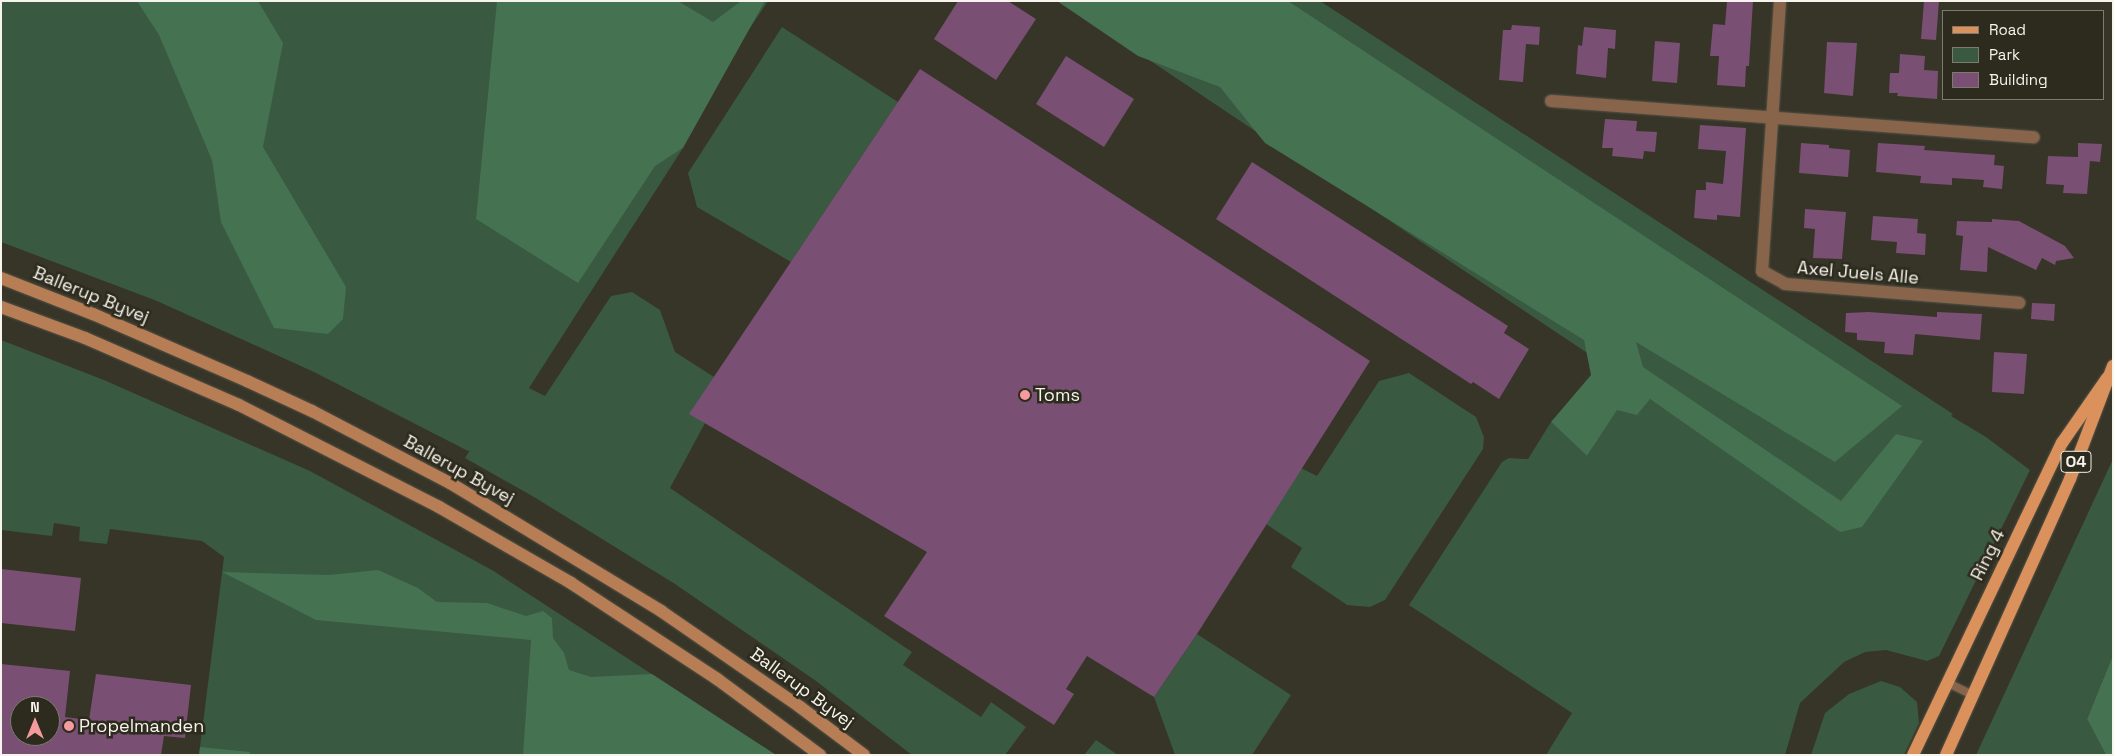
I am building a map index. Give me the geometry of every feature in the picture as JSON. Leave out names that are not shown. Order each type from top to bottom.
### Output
[{"type":"main road","name":"Ballerup Byvej","points":[[1,278],[148,336],[247,381],[312,411],[441,479],[518,523],[661,611],[800,707],[864,755]]},
{"type":"main road","points":[[1,307],[85,338],[239,405],[439,507],[571,583],[717,680],[820,755]]},
{"type":"main road","name":"Ring 4","points":[[1913,755],[1946,682],[2062,443],[2110,372]]},
{"type":"main road","name":"Ring 4","points":[[1946,755],[2070,478],[2110,372]]},
{"type":"street","name":"Axel Juels Alle","points":[[1780,1],[1762,270],[1785,284],[2019,304]]},
{"type":"street","points":[[1551,101],[2034,137]]},
{"type":"lane","points":[[1946,682],[1973,696]]},
{"type":"green space","points":[[1,1],[768,1],[661,161],[683,148],[529,388],[545,396],[611,296],[632,292],[660,310],[675,352],[714,377],[705,423],[670,488],[912,652],[903,665],[981,717],[991,702],[1026,727],[1005,755],[912,755],[816,681],[675,584],[534,497],[465,458],[470,450],[468,451],[314,372],[157,301],[1,242]]},
{"type":"green space","points":[[137,1],[258,1],[283,43],[263,147],[346,287],[343,319],[328,334],[274,328],[221,222],[212,160],[159,35]]},
{"type":"green space","points":[[497,1],[678,1],[713,22],[741,1],[765,1],[683,148],[655,166],[578,283],[476,219]]},
{"type":"green space","points":[[1057,1],[1288,1],[1902,406],[1835,462],[1636,342],[1643,367],[1841,501],[1896,434],[1923,441],[1862,527],[1840,532],[1650,399],[1637,415],[1617,410],[1587,456],[1551,422],[1591,375],[1584,340],[1265,143],[1220,87],[1138,56]]},
{"type":"green space","points":[[1061,1],[1320,1],[1953,414],[1951,416],[1986,437],[2030,470],[1939,656],[1927,661],[1886,650],[1865,652],[1844,662],[1800,703],[1785,755],[1546,755],[1572,713],[1409,605],[1502,462],[1509,458],[1528,459],[1551,422],[1587,456],[1617,409],[1650,399],[1816,506]]},
{"type":"green space","points":[[782,27],[898,102],[791,262],[697,207],[688,173]]},
{"type":"green space","points":[[1,340],[104,380],[310,471],[492,570],[776,755],[199,755],[224,557],[202,541],[110,529],[107,544],[79,541],[80,527],[54,523],[52,536],[1,530]]},
{"type":"green space","points":[[1409,373],[1476,417],[1484,437],[1483,449],[1385,600],[1370,607],[1347,605],[1291,567],[1302,548],[1263,522],[1299,467],[1317,476],[1379,381]]},
{"type":"green space","points":[[2113,459],[2113,655],[2087,719],[2106,755],[1976,755]]},
{"type":"green space","points":[[378,570],[418,588],[437,602],[487,603],[526,616],[543,611],[552,618],[553,638],[564,653],[569,670],[591,677],[652,674],[776,755],[523,755],[531,640],[316,620],[222,572],[329,575]]},
{"type":"green space","points":[[1197,634],[1291,695],[1252,755],[1175,755],[1154,697]]},
{"type":"green space","points":[[2113,655],[2113,755],[2106,755],[2087,719]]},
{"type":"green space","points":[[1881,681],[1900,687],[1917,702],[1919,723],[1904,755],[1811,755],[1825,713],[1849,694]]},
{"type":"green space","points":[[1096,740],[1118,755],[1084,755]]},
{"type":"green space","points":[[200,747],[250,752],[250,755],[199,755]]},
{"type":"building","points":[[958,1],[1008,1],[1036,19],[996,80],[934,39]]},
{"type":"building","points":[[1727,1],[1753,1],[1749,66],[1746,66],[1745,87],[1717,85],[1719,56],[1710,56],[1713,24],[1725,25]]},
{"type":"building","points":[[1924,1],[1939,1],[1936,40],[1921,39]]},
{"type":"building","points":[[1512,25],[1540,27],[1539,45],[1526,44],[1523,82],[1499,80],[1503,30],[1511,30]]},
{"type":"building","points":[[1584,27],[1616,30],[1615,49],[1608,48],[1606,78],[1576,74],[1578,45],[1582,46]]},
{"type":"building","points":[[1655,41],[1680,43],[1677,83],[1652,81]]},
{"type":"building","points":[[1827,42],[1857,43],[1853,96],[1824,93]]},
{"type":"building","points":[[1900,54],[1925,56],[1924,70],[1938,71],[1937,99],[1897,96],[1898,93],[1889,93],[1890,73],[1899,73]]},
{"type":"building","points":[[1066,56],[1134,99],[1104,147],[1036,104]]},
{"type":"building","name":"Toms","points":[[920,69],[1370,361],[1197,634],[1154,697],[1087,656],[1066,689],[1074,694],[1054,725],[884,616],[927,552],[689,414]]},
{"type":"building","points":[[1605,119],[1637,121],[1636,131],[1657,132],[1655,152],[1644,151],[1643,159],[1612,156],[1613,148],[1602,148]]},
{"type":"building","points":[[1700,125],[1746,128],[1740,217],[1717,215],[1717,220],[1694,218],[1696,190],[1706,190],[1706,182],[1723,184],[1726,151],[1698,149]]},
{"type":"building","points":[[1801,143],[1829,145],[1829,148],[1850,150],[1848,177],[1799,173]]},
{"type":"building","points":[[1878,143],[1925,146],[1924,150],[1995,155],[1994,165],[2004,166],[2002,189],[1983,187],[1984,180],[1952,178],[1952,185],[1920,183],[1921,176],[1876,172]]},
{"type":"building","points":[[2078,143],[2102,144],[2100,162],[2090,161],[2087,194],[2063,193],[2064,185],[2046,184],[2048,156],[2078,157]]},
{"type":"building","points":[[1252,162],[1508,326],[1504,333],[1529,349],[1499,399],[1473,382],[1471,384],[1216,219]]},
{"type":"building","points":[[1805,209],[1846,212],[1842,259],[1813,258],[1815,229],[1804,228]]},
{"type":"building","points":[[1873,216],[1918,219],[1917,233],[1926,234],[1925,255],[1896,253],[1897,242],[1871,240]]},
{"type":"building","points":[[1992,219],[2019,221],[2065,246],[2074,258],[2056,261],[2055,265],[2042,258],[2036,270],[1988,247],[1987,272],[1960,270],[1963,236],[1956,235],[1957,221],[1992,222]]},
{"type":"building","points":[[2032,303],[2055,304],[2054,321],[2031,319]]},
{"type":"building","points":[[1869,312],[1937,317],[1937,312],[1982,314],[1980,340],[1915,334],[1913,355],[1884,353],[1885,342],[1857,340],[1857,333],[1845,332],[1846,313]]},
{"type":"building","points":[[1994,352],[2027,354],[2024,394],[1992,392]]},
{"type":"building","points":[[1,569],[81,578],[75,631],[1,623]]},
{"type":"building","points":[[1,664],[70,671],[65,717],[89,720],[96,674],[191,685],[185,738],[164,736],[161,755],[1,755]]},
{"type":"place","name":"Toms","points":[[1025,395]]},
{"type":"place","name":"Propelmanden","points":[[69,726]]}]
